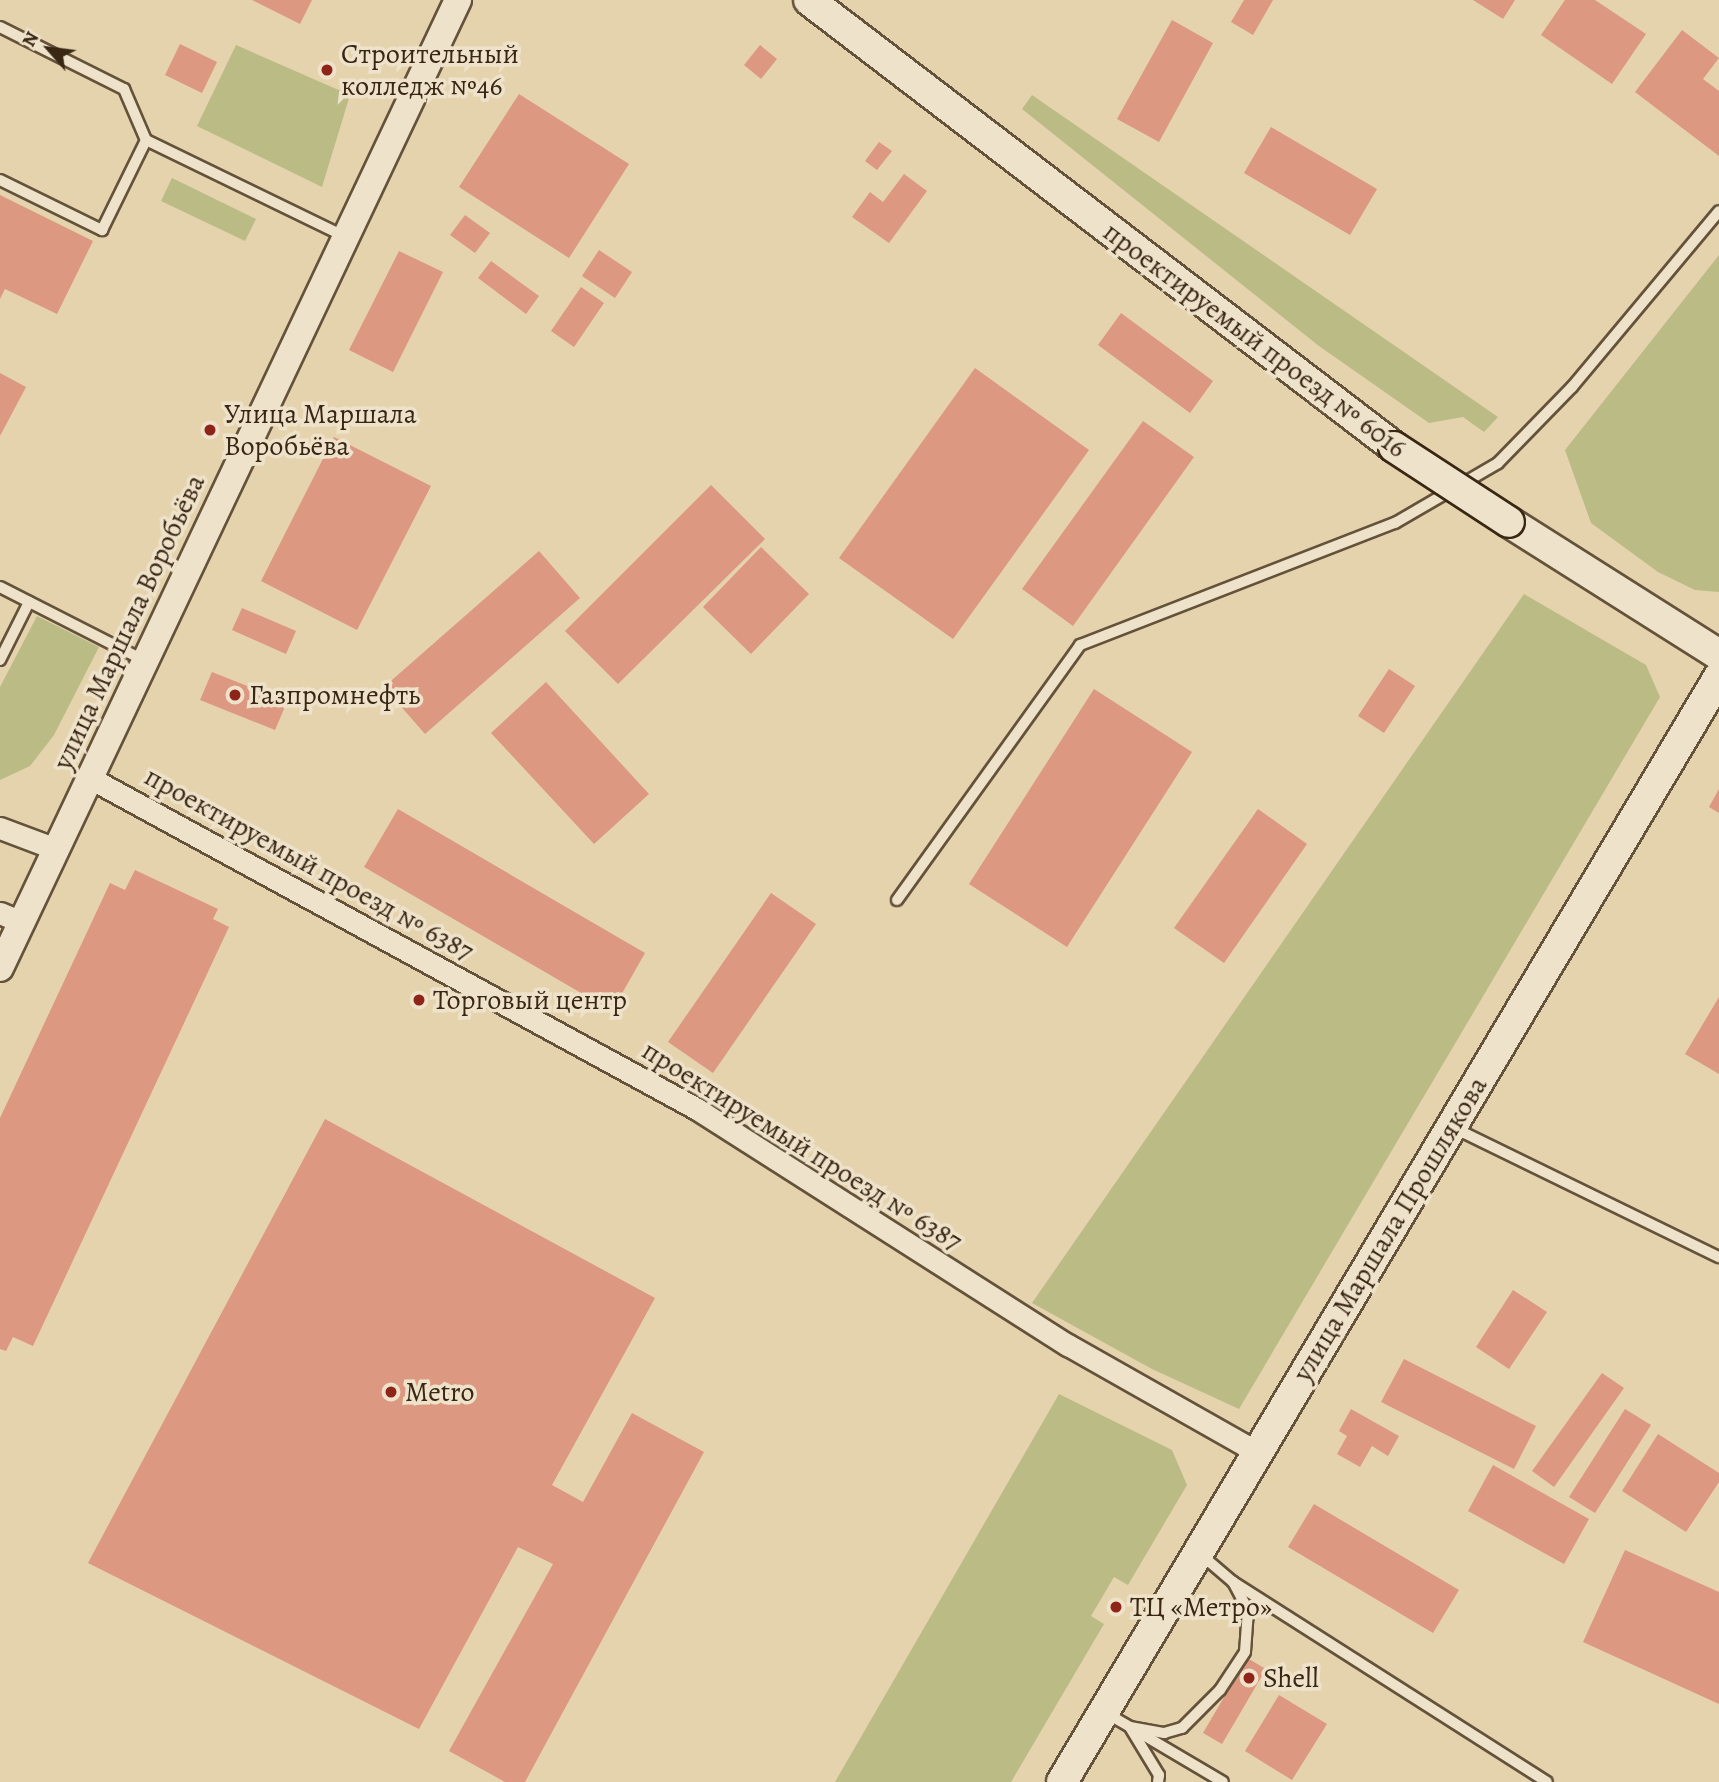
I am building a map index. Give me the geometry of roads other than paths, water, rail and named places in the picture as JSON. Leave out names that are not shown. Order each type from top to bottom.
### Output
[{"type":"main road","name":"проектируемый проезд № 6016","points":[[809,0],[1394,447],[1719,655]]},
{"type":"main road","name":"улица Маршала Прошлякова","points":[[1062,1782],[1719,677]]},
{"type":"street","name":"улица Маршала Воробьёва","points":[[0,968],[11,918],[56,849],[458,0]]},
{"type":"street","name":"проектируемый проезд № 6387","points":[[90,778],[697,1109],[1068,1345],[1257,1452]]},
{"type":"street","points":[[0,828],[21,832],[56,849]]},
{"type":"lane","points":[[0,27],[124,89],[146,140],[346,237]]},
{"type":"lane","points":[[0,180],[102,230],[146,140]]},
{"type":"lane","points":[[897,901],[1080,645],[1395,523],[1499,463],[1572,387],[1719,211]]},
{"type":"lane","points":[[0,587],[145,661]]},
{"type":"lane","points":[[0,660],[29,602]]},
{"type":"lane","points":[[1451,1127],[1719,1257]]},
{"type":"lane","points":[[1198,1552],[1233,1582],[1547,1782]]},
{"type":"lane","points":[[1130,1727],[1164,1733],[1182,1728],[1220,1690],[1245,1652],[1250,1627],[1248,1610],[1233,1582]]},
{"type":"lane","points":[[1104,1711],[1223,1782]]},
{"type":"lane","points":[[1130,1727],[1159,1775],[1158,1782]]},
{"type":"place","name":"Строительный колледж №46","points":[[327,70]]},
{"type":"place","name":"Улица Маршала Воробьёва","points":[[210,430]]},
{"type":"place","name":"Газпромнефть","points":[[235,695]]},
{"type":"place","name":"Торговый центр","points":[[419,1000]]},
{"type":"place","name":"Metro","points":[[391,1392]]},
{"type":"place","name":"ТЦ «Метро»","points":[[1116,1607]]},
{"type":"place","name":"Shell","points":[[1249,1678]]}]
